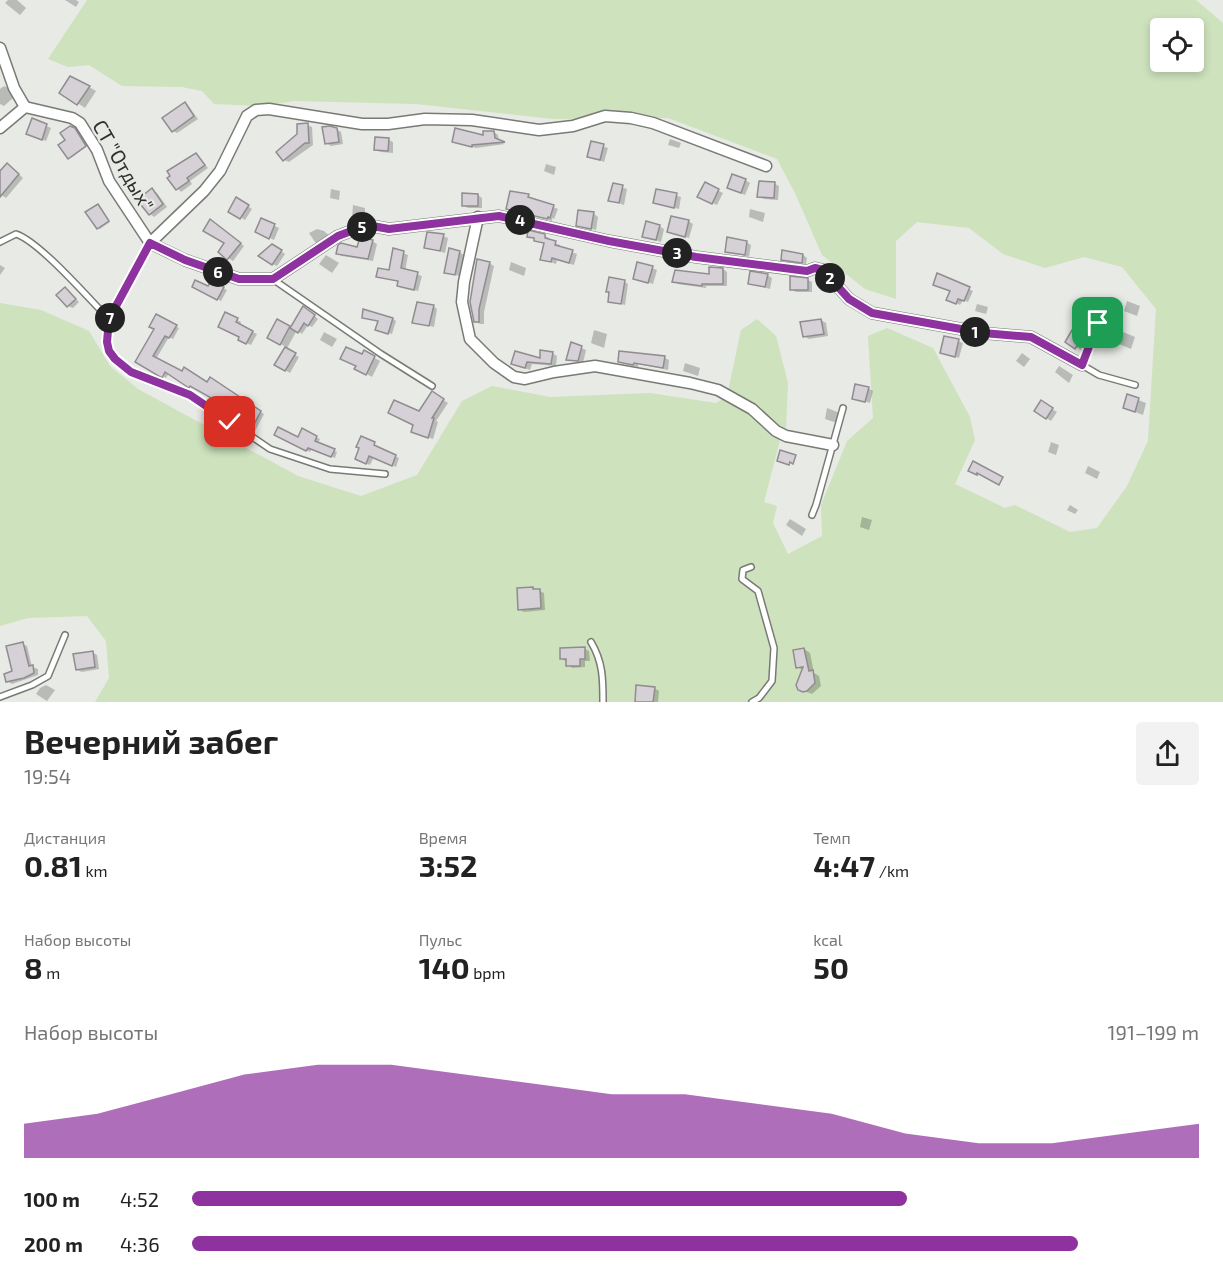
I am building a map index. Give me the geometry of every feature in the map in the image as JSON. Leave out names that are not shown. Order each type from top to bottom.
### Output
[{"type":"street","points":[[0,48],[14,88],[25,106],[0,128]]},
{"type":"street","name":"СТ \"Отдых\"","points":[[25,106],[72,118],[80,123],[97,150],[109,181],[150,243]]},
{"type":"street","points":[[766,166],[653,123],[632,118],[605,116],[573,126],[539,130],[472,120],[425,119],[388,124],[362,124],[269,109],[256,110],[247,116],[220,171],[204,191],[150,243],[185,260],[239,279],[273,279],[338,236],[367,225],[389,229],[499,216],[609,241],[696,257],[807,271],[812,268],[823,270],[849,299],[872,313],[983,333],[1031,337],[1082,365]]},
{"type":"street","points":[[478,217],[462,302],[470,339],[494,363],[514,377],[525,379],[596,366],[690,383],[718,390],[752,408],[776,431],[786,436],[833,445]]},
{"type":"lane","points":[[0,242],[16,234],[23,236],[109,319]]},
{"type":"lane","points":[[150,243],[109,319],[107,342],[109,351],[115,359],[131,372],[190,395],[270,449],[330,469],[385,474]]},
{"type":"lane","points":[[273,279],[381,354],[432,386]]},
{"type":"lane","points":[[1102,305],[1082,365],[1099,375],[1135,385]]},
{"type":"lane","points":[[812,515],[843,408]]},
{"type":"lane","points":[[751,567],[743,570],[742,579],[758,591],[774,648],[772,681],[759,698],[752,702]]},
{"type":"lane","points":[[0,697],[32,685],[48,676],[65,635]]},
{"type":"lane","points":[[591,642],[599,656],[603,678],[603,702]]},
{"type":"green space","points":[[87,0],[1196,0],[1223,23],[1223,702],[95,702],[109,678],[106,641],[87,616],[28,618],[0,626],[0,303],[41,310],[89,331],[110,366],[138,389],[298,476],[361,496],[417,475],[462,401],[492,386],[550,397],[650,393],[716,403],[727,396],[741,330],[757,319],[776,336],[788,383],[786,428],[780,440],[764,502],[777,506],[773,523],[788,554],[822,536],[821,505],[847,441],[873,418],[868,336],[887,328],[933,348],[970,417],[975,440],[955,484],[1005,508],[1015,505],[1070,532],[1097,528],[1127,486],[1148,441],[1156,309],[1122,267],[1084,257],[1045,268],[1003,254],[969,228],[917,222],[896,241],[896,299],[865,289],[822,255],[795,193],[777,159],[668,118],[553,119],[416,104],[295,101],[259,106],[214,104],[202,91],[182,87],[122,86],[89,65],[68,67],[48,59]]},
{"type":"building","points":[[70,76],[90,86],[77,105],[59,93]]},
{"type":"building","points":[[185,102],[194,116],[172,132],[162,118]]},
{"type":"building","points":[[32,118],[47,124],[42,140],[26,134]]},
{"type":"building","points":[[308,123],[309,143],[305,143],[283,161],[276,152],[297,134],[297,124]]},
{"type":"building","points":[[70,126],[75,128],[86,146],[68,159],[58,145],[65,140],[60,133]]},
{"type":"building","points":[[322,127],[337,128],[339,142],[325,144]]},
{"type":"building","points":[[455,128],[483,135],[483,131],[494,131],[495,138],[505,142],[472,145],[472,147],[452,142]]},
{"type":"building","points":[[375,137],[389,138],[388,151],[374,150]]},
{"type":"building","points":[[591,141],[604,144],[600,160],[587,157]]},
{"type":"building","points":[[196,153],[205,165],[187,178],[189,181],[176,190],[167,178],[170,176],[167,171]]},
{"type":"building","points":[[7,163],[19,174],[0,197],[0,171]]},
{"type":"building","points":[[732,174],[746,179],[741,193],[727,188]]},
{"type":"building","points":[[759,181],[775,182],[774,198],[757,197]]},
{"type":"building","points":[[705,182],[719,189],[712,204],[697,197]]},
{"type":"building","points":[[613,183],[623,185],[619,203],[608,201]]},
{"type":"building","points":[[152,188],[163,204],[149,215],[137,200]]},
{"type":"building","points":[[656,189],[677,193],[674,208],[653,203]]},
{"type":"building","points":[[510,191],[529,194],[528,197],[554,205],[550,218],[506,209]]},
{"type":"building","points":[[462,193],[478,194],[478,206],[462,206]]},
{"type":"building","points":[[236,197],[249,205],[240,219],[228,212]]},
{"type":"building","points":[[98,204],[109,221],[97,229],[85,212]]},
{"type":"building","points":[[578,210],[594,212],[591,229],[576,226]]},
{"type":"building","points":[[671,216],[689,220],[685,237],[667,232]]},
{"type":"building","points":[[261,218],[275,224],[269,239],[255,232]]},
{"type":"building","points":[[210,219],[241,243],[227,260],[218,252],[224,243],[203,231]]},
{"type":"building","points":[[646,221],[660,225],[656,240],[642,237]]},
{"type":"building","points":[[528,230],[545,234],[545,238],[556,241],[555,245],[573,250],[569,263],[552,258],[551,262],[540,260],[544,243],[527,237]]},
{"type":"building","points":[[427,232],[444,234],[440,251],[424,248]]},
{"type":"building","points":[[360,237],[373,240],[368,259],[336,254],[338,245],[341,243],[357,247]]},
{"type":"building","points":[[727,237],[747,241],[745,255],[725,252]]},
{"type":"building","points":[[272,244],[282,250],[272,265],[258,256]]},
{"type":"building","points":[[393,248],[404,251],[401,268],[418,272],[414,290],[397,286],[398,281],[376,277],[378,268],[389,270]]},
{"type":"building","points":[[449,248],[460,251],[455,275],[444,273]]},
{"type":"building","points":[[782,250],[803,254],[802,263],[781,260]]},
{"type":"building","points":[[477,259],[490,262],[479,309],[479,322],[474,322],[470,302]]},
{"type":"building","points":[[637,262],[653,266],[648,283],[633,279]]},
{"type":"building","points":[[709,267],[723,268],[723,284],[702,284],[702,286],[672,282],[675,270],[709,274]]},
{"type":"building","points":[[750,271],[768,274],[765,287],[748,284]]},
{"type":"building","points":[[937,273],[970,287],[964,301],[958,299],[956,304],[946,300],[950,291],[933,285]]},
{"type":"building","points":[[790,276],[808,278],[808,290],[790,290]]},
{"type":"building","points":[[609,277],[625,280],[621,304],[608,302],[609,292],[606,292]]},
{"type":"building","points":[[195,280],[208,286],[211,280],[224,287],[217,300],[192,287]]},
{"type":"building","points":[[65,287],[76,299],[67,307],[56,295]]},
{"type":"building","points":[[417,302],[434,305],[429,326],[412,323]]},
{"type":"building","points":[[303,306],[315,315],[308,326],[304,323],[298,333],[290,328]]},
{"type":"building","points":[[363,309],[393,318],[388,334],[375,330],[378,321],[362,318]]},
{"type":"building","points":[[225,312],[238,318],[236,322],[253,331],[246,344],[238,340],[239,337],[218,327]]},
{"type":"building","points":[[156,314],[177,325],[169,338],[165,336],[153,356],[182,371],[184,367],[207,382],[210,377],[261,411],[251,430],[240,423],[242,419],[221,406],[222,404],[190,386],[189,388],[165,372],[162,378],[135,362],[154,329],[149,327]]},
{"type":"building","points":[[277,319],[290,326],[280,345],[267,338]]},
{"type":"building","points":[[821,319],[824,334],[803,337],[800,322]]},
{"type":"building","points":[[1072,330],[1083,336],[1075,349],[1065,342]]},
{"type":"building","points":[[944,336],[959,339],[955,357],[940,353]]},
{"type":"building","points":[[571,342],[582,346],[578,361],[566,360]]},
{"type":"building","points":[[285,347],[296,353],[285,371],[274,365]]},
{"type":"building","points":[[346,347],[362,354],[364,350],[375,356],[366,375],[354,369],[356,366],[340,359]]},
{"type":"building","points":[[540,350],[553,352],[551,364],[527,362],[525,368],[511,364],[515,351],[540,358]]},
{"type":"building","points":[[619,351],[665,356],[663,368],[618,362]]},
{"type":"building","points":[[855,384],[869,387],[865,402],[852,399]]},
{"type":"building","points":[[432,391],[444,399],[432,418],[434,418],[428,438],[411,432],[413,425],[388,413],[394,400],[419,411]]},
{"type":"building","points":[[1127,394],[1139,398],[1135,412],[1123,408]]},
{"type":"building","points":[[1041,400],[1053,408],[1046,419],[1034,411]]},
{"type":"building","points":[[278,427],[298,437],[302,428],[317,436],[315,441],[335,449],[331,457],[308,448],[306,451],[274,435]]},
{"type":"building","points":[[361,436],[396,455],[392,466],[369,456],[366,464],[355,459],[359,448],[356,447]]},
{"type":"building","points":[[780,450],[796,455],[793,464],[777,461]]},
{"type":"building","points":[[973,461],[1003,477],[999,485],[977,473],[977,475],[968,471]]},
{"type":"building","points":[[533,587],[533,589],[540,589],[541,608],[518,610],[517,588]]},
{"type":"building","points":[[23,642],[29,666],[33,665],[34,673],[6,682],[4,674],[12,671],[6,646]]},
{"type":"building","points":[[585,647],[585,659],[580,659],[580,666],[566,666],[566,659],[560,659],[560,648]]},
{"type":"building","points":[[804,648],[809,671],[813,670],[815,683],[803,692],[798,690],[796,685],[803,667],[796,668],[793,650]]},
{"type":"building","points":[[93,651],[95,667],[76,670],[73,654]]},
{"type":"building","points":[[636,685],[655,687],[653,702],[635,702]]},
{"type":"route","points":[[230,422],[190,395],[131,372],[109,351],[107,342],[109,319],[150,243],[185,260],[239,279],[273,279],[338,236],[367,225],[389,229],[499,216],[609,241],[696,257],[807,271],[818,268],[823,270],[849,299],[872,313],[983,333],[1031,337],[1082,365],[1098,323]]}]
